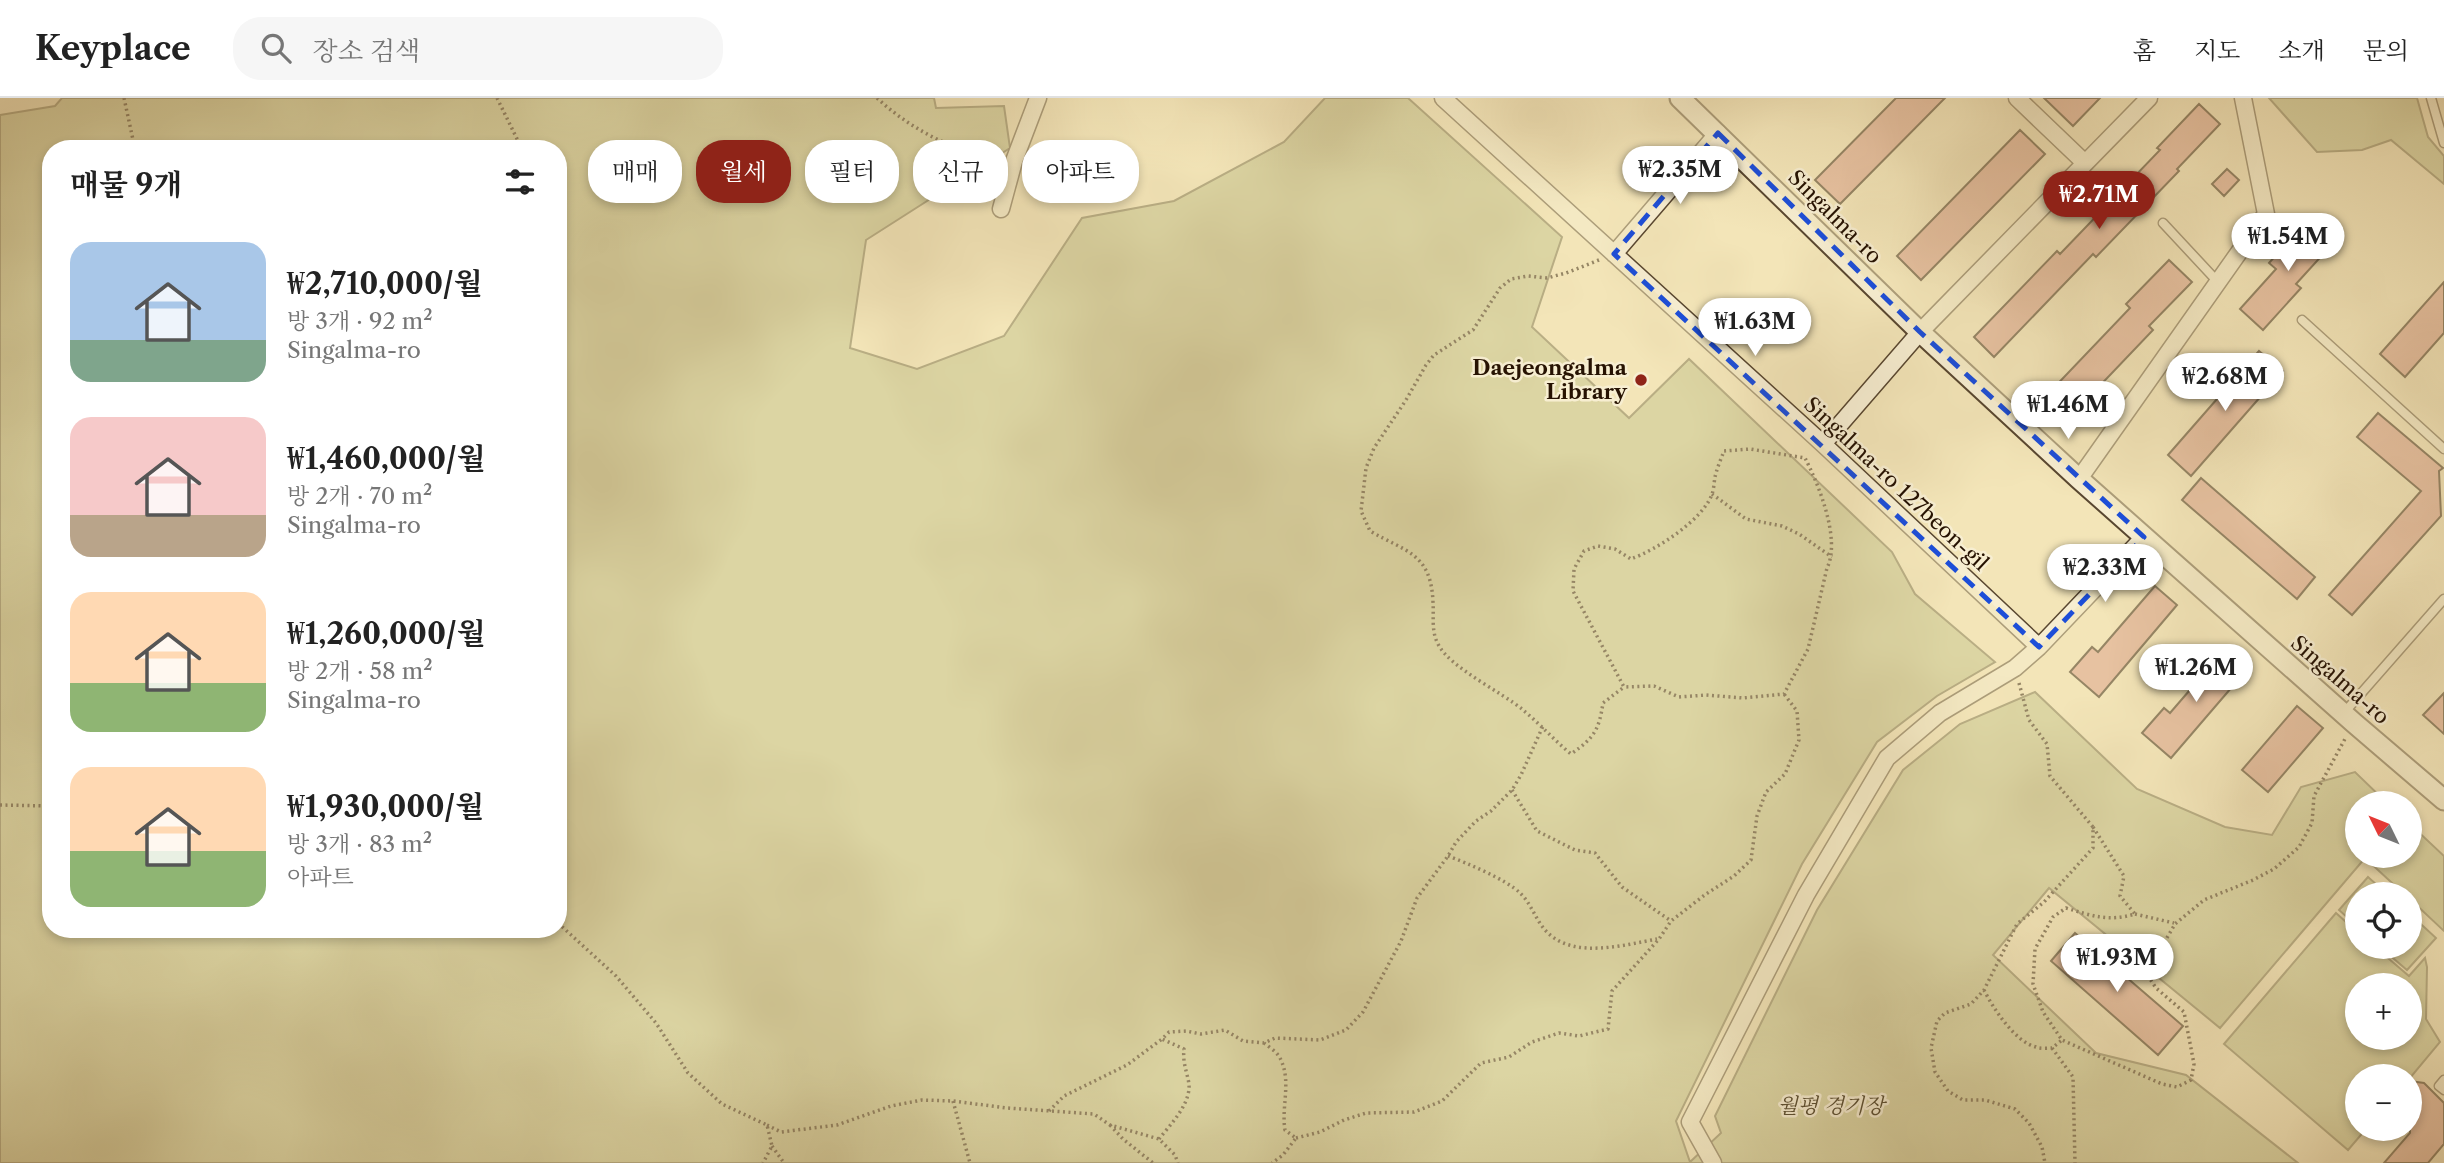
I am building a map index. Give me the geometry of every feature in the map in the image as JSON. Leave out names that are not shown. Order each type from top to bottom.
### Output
[{"type":"street","points":[[1001,209],[1014,161],[1038,98]]},
{"type":"street","name":"Singalma-ro 127beon-gil","points":[[1443,98],[1823,444],[2039,647]]},
{"type":"street","name":"Singalma-ro","points":[[1680,98],[1920,332],[2144,537],[2348,719],[2444,800]]},
{"type":"street","points":[[2017,98],[2085,163]]},
{"type":"street","points":[[1823,444],[1920,332],[2148,98]]},
{"type":"street","points":[[2079,478],[2266,214],[2243,98]]},
{"type":"street","points":[[1614,254],[1718,134]]},
{"type":"street","points":[[1713,1163],[1690,1122],[1806,895],[1887,758],[1940,713],[2015,668],[2039,647],[2144,537]]},
{"type":"lane","points":[[2431,98],[2444,144]]},
{"type":"lane","points":[[2164,223],[2217,281]]},
{"type":"lane","points":[[2302,320],[2444,449]]},
{"type":"lane","points":[[2348,719],[2444,599]]},
{"type":"lane","points":[[2444,1080],[2439,1086],[2444,1090]]},
{"type":"path","points":[[124,98],[133,140]]},
{"type":"path","points":[[497,98],[518,140]]},
{"type":"path","points":[[877,98],[900,119],[941,139],[982,156],[1014,161]]},
{"type":"path","points":[[1614,254],[1566,274],[1547,278],[1528,276],[1511,279],[1500,288],[1473,330],[1434,355],[1374,448],[1366,468],[1361,511],[1370,531],[1412,552],[1423,562],[1432,586],[1432,621],[1438,645],[1455,664],[1507,697],[1543,726],[1554,741],[1571,754],[1583,746],[1600,725],[1603,703],[1624,687],[1654,686],[1679,696],[1743,698],[1784,694]]},
{"type":"path","points":[[1624,687],[1573,592],[1574,569],[1584,551],[1598,545],[1615,549],[1631,559],[1647,553],[1684,527],[1702,509],[1712,495],[1724,451],[1751,449],[1805,458],[1818,483],[1829,525],[1833,557],[1827,568],[1808,649],[1784,694]]},
{"type":"path","points":[[1712,495],[1746,519],[1782,526],[1833,557]]},
{"type":"path","points":[[2015,668],[2029,720],[2047,744],[2050,776],[2093,827],[2124,876],[2120,896],[2135,914]]},
{"type":"path","points":[[1272,1163],[1283,1155],[1296,1138],[1320,1132],[1344,1120],[1366,1113],[1414,1112],[1442,1101],[1481,1063],[1509,1057],[1532,1042],[1559,1033],[1579,1037],[1608,1029],[1612,991],[1659,939],[1671,921],[1734,876],[1751,860],[1757,817],[1766,792],[1785,774],[1799,740],[1797,711],[1784,694]]},
{"type":"path","points":[[2175,923],[2135,914],[2118,919],[2108,918],[2066,908],[2053,917],[2035,949],[2034,984],[2043,1012],[2062,1040],[2162,1084],[2177,1087],[2191,1080],[2194,1065],[2184,1012],[2156,988],[2148,976],[2158,953],[2175,923],[2204,900],[2274,869],[2298,847],[2312,823],[2314,796],[2348,719]]},
{"type":"path","points":[[1048,1111],[1065,1096],[1127,1065],[1169,1032],[1201,1034],[1225,1030],[1243,1041],[1264,1043],[1275,1038],[1320,1040],[1346,1030],[1363,1012],[1401,941],[1417,898],[1456,842],[1512,790],[1543,726]]},
{"type":"path","points":[[1512,790],[1537,831],[1575,850],[1595,853],[1622,887],[1671,921]]},
{"type":"path","points":[[0,805],[42,806]]},
{"type":"path","points":[[2045,1163],[2042,1147],[2034,1131],[2015,1109],[1985,1100],[1963,1100],[1948,1091],[1935,1072],[1931,1048],[1937,1021],[1945,1013],[1971,1004],[1984,990],[2017,924],[2044,902],[2093,848],[2093,827]]},
{"type":"path","points":[[1448,856],[1473,865],[1520,893],[1548,933],[1562,943],[1586,947],[1613,947],[1659,939]]},
{"type":"path","points":[[567,931],[616,976],[656,1023],[688,1073],[722,1104],[781,1132],[837,1125],[891,1106],[922,1100],[953,1101],[1094,1114],[1153,1163]]},
{"type":"path","points":[[1984,990],[1996,1014],[2022,1039],[2035,1047],[2052,1048],[2062,1040]]},
{"type":"path","points":[[1159,1139],[1181,1110],[1189,1088],[1182,1063],[1184,1049],[1162,1039]]},
{"type":"path","points":[[1264,1043],[1280,1057],[1285,1078],[1285,1130],[1296,1138]]},
{"type":"path","points":[[2052,1048],[2073,1077],[2074,1163]]},
{"type":"path","points":[[953,1101],[971,1158],[970,1163]]},
{"type":"path","points":[[767,1125],[772,1146],[784,1163]]},
{"type":"path","points":[[1110,1125],[1159,1139],[1175,1155],[1178,1163]]},
{"type":"path","points":[[763,1163],[772,1146]]},
{"type":"highlighted area","points":[[1718,133],[1920,332],[2144,537],[2039,647],[1614,254]]},
{"type":"green space","name":"월평 경기장","points":[[62,98],[934,98],[936,108],[1004,106],[1010,148],[1008,149],[1008,140],[913,140],[913,203],[924,203],[866,240],[850,348],[917,369],[1004,336],[1082,218],[1174,201],[1284,142],[1325,98],[1408,98],[1562,237],[1532,327],[1629,418],[1689,359],[1892,552],[1915,594],[1995,662],[1937,696],[1877,742],[1802,864],[1676,1121],[1690,1162],[1721,1133],[1715,1116],[1817,910],[1903,770],[1960,724],[2035,692],[2137,789],[2225,827],[2272,835],[2301,787],[2355,772],[2375,791],[2345,791],[2345,868],[2356,868],[2220,1028],[2049,888],[1993,955],[2096,1053],[2186,1075],[2298,1163],[0,1163],[0,115],[55,106]]},
{"type":"green space","points":[[2269,98],[2417,98],[2428,137],[2444,156],[2444,184],[2391,140],[2362,150],[2317,152]]},
{"type":"green space","points":[[2422,835],[2444,856],[2444,931],[2422,910],[2422,882],[2391,882],[2376,868],[2422,868]]},
{"type":"green space","points":[[2345,903],[2345,915],[2339,910]]},
{"type":"green space","points":[[2336,913],[2345,921],[2345,959],[2389,959],[2405,973],[2345,973],[2345,1050],[2422,1050],[2422,973],[2412,973],[2425,958],[2426,1019],[2440,1042],[2422,1064],[2345,1064],[2345,1141],[2356,1141],[2348,1150],[2224,1044]]},
{"type":"green space","points":[[2422,925],[2436,938],[2422,953]]},
{"type":"green space","points":[[2394,959],[2417,959],[2407,970]]},
{"type":"building","points":[[1896,98],[1945,98],[1840,204],[1815,180]]},
{"type":"building","points":[[2044,98],[2100,98],[2073,126]]},
{"type":"building","points":[[2199,104],[2220,124],[2096,257],[2093,254],[1994,357],[1974,337],[2057,251],[2060,254],[2160,150],[2157,148]]},
{"type":"building","points":[[2020,130],[2045,154],[1921,280],[1897,256]]},
{"type":"building","points":[[2227,169],[2239,180],[2224,196],[2212,184]]},
{"type":"building","points":[[2310,217],[2336,240],[2296,284],[2301,288],[2263,330],[2240,309],[2276,269],[2269,263]]},
{"type":"building","points":[[2169,260],[2192,282],[2149,326],[2153,330],[2069,418],[2046,396],[2130,308],[2126,304]]},
{"type":"building","points":[[2444,282],[2444,333],[2405,377],[2380,354]]},
{"type":"building","points":[[2259,351],[2283,371],[2191,476],[2168,455]]},
{"type":"building","points":[[2378,413],[2443,468],[2439,471],[2441,516],[2352,615],[2329,595],[2421,491],[2357,437]]},
{"type":"building","points":[[2201,478],[2315,577],[2297,599],[2182,500]]},
{"type":"building","points":[[2155,586],[2177,605],[2099,697],[2070,672],[2092,647],[2098,652]]},
{"type":"building","points":[[2227,647],[2250,666],[2171,758],[2142,733],[2164,708],[2170,713]]},
{"type":"building","points":[[2444,693],[2444,734],[2423,715]]},
{"type":"building","points":[[2297,706],[2323,728],[2268,792],[2242,770]]},
{"type":"building","points":[[2075,933],[2183,1026],[2158,1055],[2051,961]]},
{"type":"building","points":[[2424,1083],[2444,1103],[2444,1144],[2428,1163],[2384,1163],[2403,1141],[2422,1141]]},
{"type":"place","name":"Daejeongalma Library","points":[[1641,380]]}]
